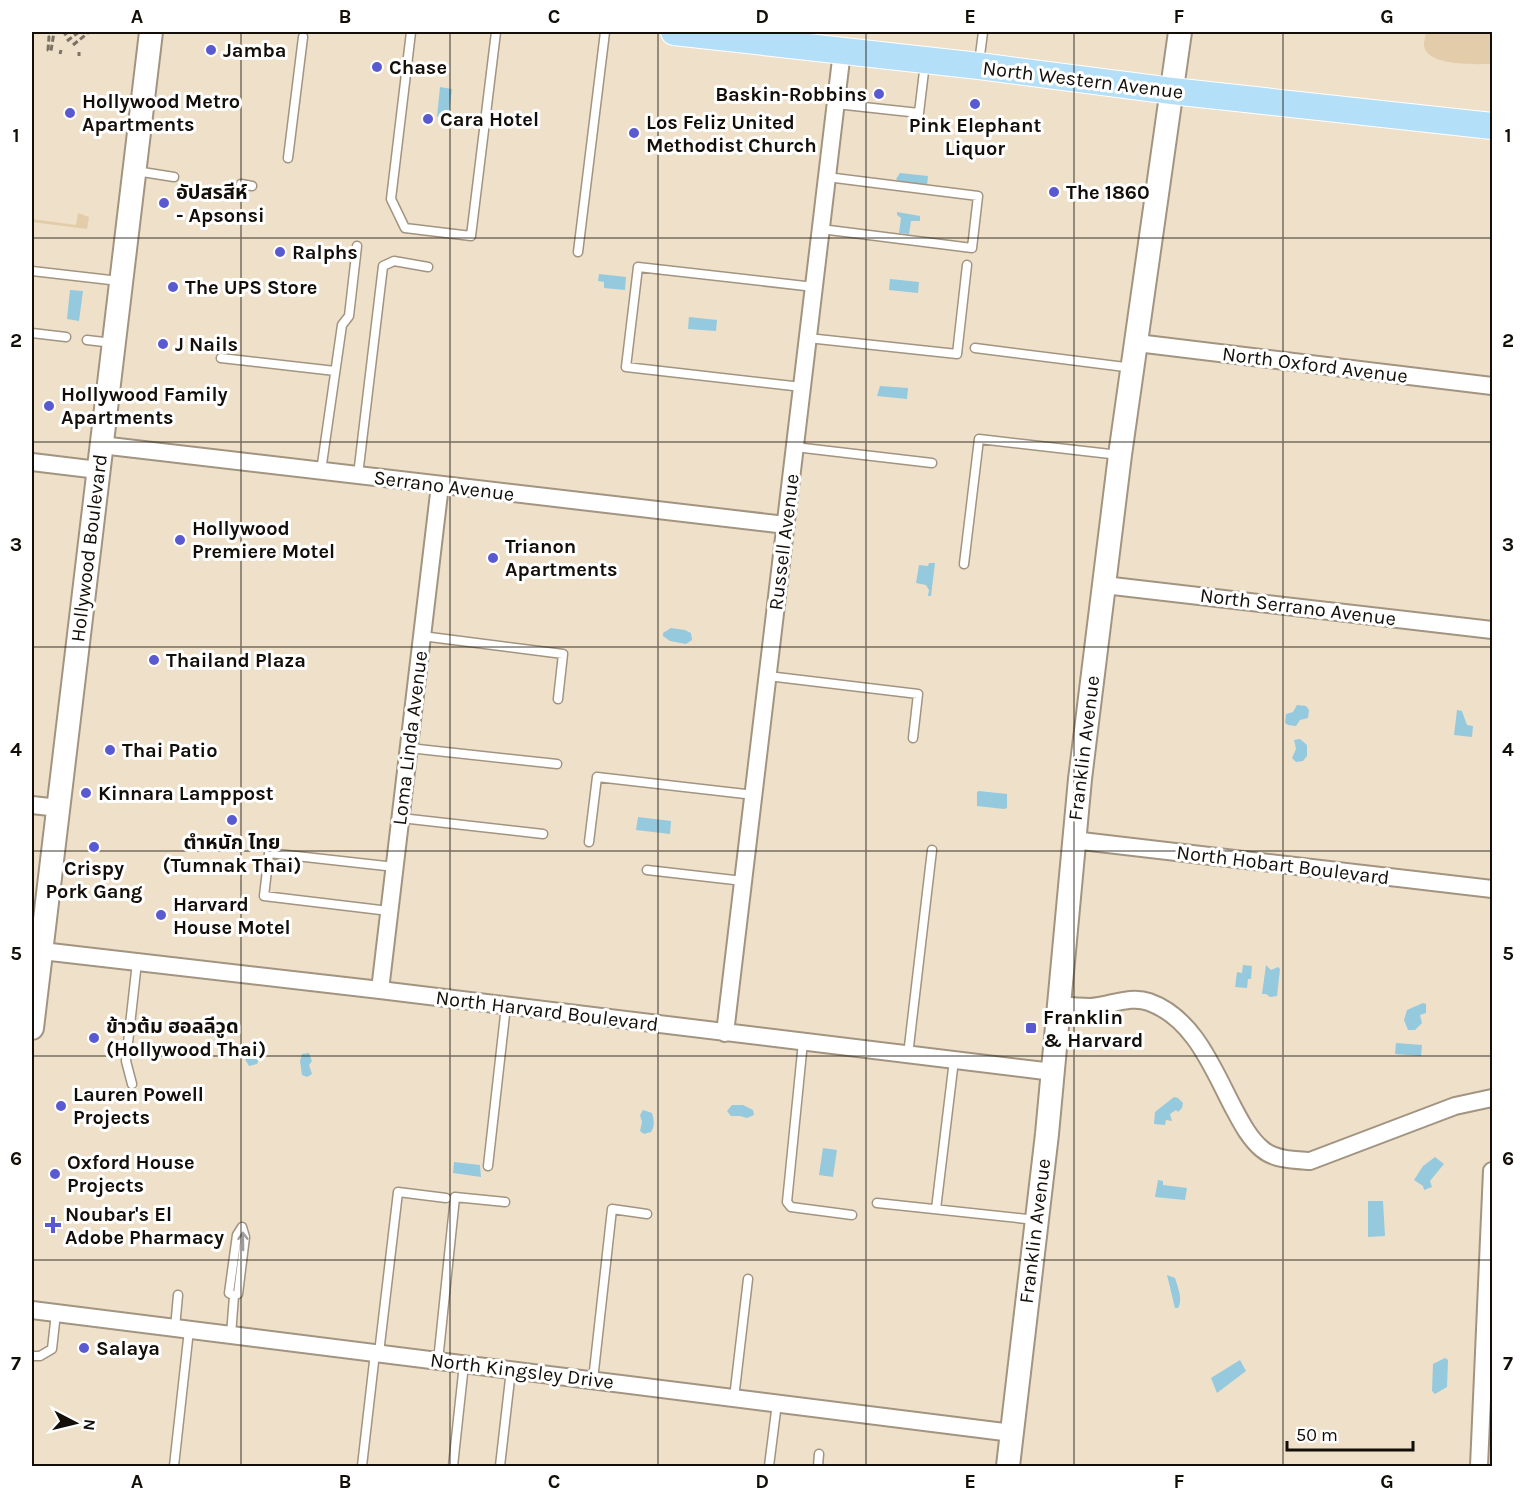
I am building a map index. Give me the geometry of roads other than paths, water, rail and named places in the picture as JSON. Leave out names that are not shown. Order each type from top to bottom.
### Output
[{"type":"main road","name":"North Western Avenue","points":[[674,32],[796,42],[842,51],[1172,91],[1492,126]]},
{"type":"street","name":"Hollywood Boulevard","points":[[32,1014],[42,951],[43,908],[59,808],[151,32]]},
{"type":"street","name":"Franklin Avenue","points":[[1008,1467],[1053,1072],[1073,840],[1120,455],[1180,32]]},
{"type":"street","name":"Russell Avenue","points":[[725,1033],[842,51]]},
{"type":"street","name":"North Oxford Avenue","points":[[1137,343],[1492,386]]},
{"type":"street","name":"Serrano Avenue","points":[[101,445],[786,525]]},
{"type":"street","points":[[32,462],[98,470]]},
{"type":"street","name":"Loma Linda Avenue","points":[[380,990],[440,486]]},
{"type":"street","name":"North Serrano Avenue","points":[[1104,585],[1492,630]]},
{"type":"street","points":[[32,805],[59,808]]},
{"type":"street","name":"North Hobart Boulevard","points":[[1073,840],[1492,889]]},
{"type":"street","name":"North Harvard Boulevard","points":[[42,951],[1053,1072]]},
{"type":"street","points":[[1058,1005],[1090,1007],[1109,1005],[1128,999],[1148,1002],[1170,1012],[1200,1044],[1244,1128],[1262,1149],[1287,1160],[1310,1161],[1455,1106],[1492,1098]]},
{"type":"street","points":[[1479,1467],[1492,1171]]},
{"type":"street","name":"North Kingsley Drive","points":[[32,1310],[1012,1433]]},
{"type":"lane","points":[[411,32],[391,199],[405,228],[471,236],[496,32]]},
{"type":"lane","points":[[578,252],[605,32]]},
{"type":"lane","points":[[979,66],[983,32]]},
{"type":"lane","points":[[288,158],[303,37]]},
{"type":"lane","points":[[836,104],[919,113],[926,61]]},
{"type":"lane","points":[[135,171],[174,177]]},
{"type":"lane","points":[[820,229],[972,248],[978,196],[827,177]]},
{"type":"lane","points":[[242,184],[252,186]]},
{"type":"lane","points":[[321,471],[342,325],[349,316],[357,246]]},
{"type":"lane","points":[[358,475],[383,266],[394,261],[428,267]]},
{"type":"lane","points":[[808,338],[957,354],[967,265]]},
{"type":"lane","points":[[802,387],[626,367],[638,267],[814,287]]},
{"type":"lane","points":[[32,271],[122,281]]},
{"type":"lane","points":[[32,333],[66,337]]},
{"type":"lane","points":[[87,340],[114,343]]},
{"type":"lane","points":[[975,348],[1133,368]]},
{"type":"lane","points":[[221,358],[335,371]]},
{"type":"lane","points":[[964,564],[979,439],[1120,455]]},
{"type":"lane","points":[[795,447],[932,463]]},
{"type":"lane","points":[[422,636],[563,654],[558,699]]},
{"type":"lane","points":[[768,676],[918,694],[913,738]]},
{"type":"lane","points":[[409,748],[557,764]]},
{"type":"lane","points":[[589,842],[597,777],[754,795]]},
{"type":"lane","points":[[401,818],[543,834]]},
{"type":"lane","points":[[908,1055],[932,850]]},
{"type":"lane","points":[[390,911],[264,896],[266,875],[269,853],[395,867]]},
{"type":"lane","points":[[647,870],[743,881]]},
{"type":"lane","points":[[132,1084],[126,1061],[137,962]]},
{"type":"lane","points":[[488,1166],[506,1006]]},
{"type":"lane","points":[[803,1042],[787,1202],[790,1207],[852,1215]]},
{"type":"lane","points":[[936,1209],[954,1060]]},
{"type":"lane","points":[[362,1467],[398,1192],[446,1198]]},
{"type":"lane","points":[[438,1361],[455,1197],[505,1202]]},
{"type":"lane","points":[[877,1203],[1037,1220]]},
{"type":"lane","points":[[593,1380],[612,1209],[647,1214]]},
{"type":"lane","points":[[231,1335],[234,1296],[238,1293],[245,1237],[242,1227],[237,1235],[229,1293],[234,1296]]},
{"type":"lane","points":[[734,1398],[748,1279]]},
{"type":"lane","points":[[174,1467],[182,1328],[178,1295]]},
{"type":"lane","points":[[32,1356],[40,1356],[52,1348],[56,1313]]},
{"type":"lane","points":[[453,1467],[464,1364]]},
{"type":"lane","points":[[500,1467],[511,1370]]},
{"type":"lane","points":[[769,1467],[777,1403]]},
{"type":"lane","points":[[818,1467],[819,1454]]},
{"type":"water","points":[[440,87],[452,89],[448,119],[445,120],[437,117]]},
{"type":"water","points":[[900,173],[928,176],[927,186],[900,183],[896,179]]},
{"type":"water","points":[[897,212],[920,216],[920,221],[911,221],[909,234],[899,233],[901,218]]},
{"type":"water","points":[[599,274],[626,277],[625,290],[604,288],[604,282],[598,281]]},
{"type":"water","points":[[890,279],[919,282],[918,293],[889,290]]},
{"type":"water","points":[[70,290],[83,291],[79,321],[67,319]]},
{"type":"water","points":[[689,317],[717,320],[716,331],[688,329]]},
{"type":"water","points":[[880,386],[908,388],[907,399],[877,396]]},
{"type":"water","points":[[929,563],[935,563],[931,596],[928,596],[929,590],[926,585],[916,583],[919,565],[928,566]]},
{"type":"water","points":[[671,628],[691,633],[692,640],[686,644],[670,641],[663,636],[663,633]]},
{"type":"water","points":[[1297,705],[1306,706],[1309,710],[1308,718],[1300,720],[1296,726],[1288,725],[1285,723],[1286,714],[1293,712]]},
{"type":"water","points":[[1457,710],[1462,711],[1467,725],[1473,726],[1472,737],[1454,735]]},
{"type":"water","points":[[1300,739],[1307,745],[1307,756],[1303,761],[1296,762],[1292,758],[1296,749],[1294,740]]},
{"type":"water","points":[[977,792],[1007,794],[1007,808],[977,806]]},
{"type":"water","points":[[638,817],[671,821],[670,834],[636,830]]},
{"type":"water","points":[[1243,965],[1252,966],[1251,979],[1248,979],[1247,988],[1235,987],[1237,972],[1242,973]]},
{"type":"water","points":[[1266,965],[1271,970],[1278,967],[1280,969],[1277,996],[1270,997],[1262,994]]},
{"type":"water","points":[[1423,1003],[1426,1004],[1426,1013],[1420,1015],[1422,1023],[1415,1030],[1408,1030],[1404,1020],[1407,1010]]},
{"type":"water","points":[[256,1043],[260,1045],[261,1054],[257,1064],[249,1066],[245,1059],[251,1054],[252,1046]]},
{"type":"water","points":[[1396,1043],[1422,1045],[1421,1056],[1395,1054]]},
{"type":"water","points":[[309,1053],[312,1061],[309,1065],[312,1074],[307,1077],[302,1075],[300,1061],[302,1054]]},
{"type":"water","points":[[1174,1097],[1183,1103],[1182,1108],[1170,1114],[1172,1121],[1166,1120],[1165,1125],[1154,1124],[1155,1112]]},
{"type":"water","points":[[732,1105],[743,1105],[753,1110],[754,1115],[747,1118],[731,1116],[727,1111]]},
{"type":"water","points":[[643,1110],[652,1113],[654,1123],[651,1132],[644,1134],[640,1131],[642,1122],[640,1115]]},
{"type":"water","points":[[823,1148],[837,1150],[833,1177],[819,1175]]},
{"type":"water","points":[[1435,1157],[1444,1164],[1430,1181],[1432,1187],[1424,1190],[1423,1186],[1414,1180],[1423,1166]]},
{"type":"water","points":[[454,1162],[480,1165],[481,1177],[453,1173]]},
{"type":"water","points":[[1158,1180],[1163,1181],[1163,1185],[1187,1188],[1185,1200],[1155,1197]]},
{"type":"water","points":[[1368,1201],[1383,1201],[1385,1236],[1368,1237]]},
{"type":"water","points":[[1167,1275],[1175,1278],[1179,1290],[1178,1308],[1175,1308]]},
{"type":"water","points":[[1445,1358],[1448,1360],[1447,1387],[1435,1394],[1432,1391],[1433,1364]]},
{"type":"water","points":[[1240,1360],[1246,1371],[1217,1393],[1211,1378]]},
{"type":"place","name":"Jamba","points":[[211,50]]},
{"type":"place","name":"Chase","points":[[377,67]]},
{"type":"place","name":"Baskin-Robbins","points":[[879,94]]},
{"type":"place","name":"Pink Elephant Liquor","points":[[975,104]]},
{"type":"place","name":"Hollywood Metro Apartments","points":[[70,113]]},
{"type":"place","name":"Cara Hotel","points":[[428,119]]},
{"type":"place","name":"Los Feliz United Methodist Church","points":[[634,133]]},
{"type":"place","name":"The 1860","points":[[1054,192]]},
{"type":"place","name":"อัปสรสีห์ - Apsonsi","points":[[164,203]]},
{"type":"place","name":"Ralphs","points":[[280,252]]},
{"type":"place","name":"The UPS Store","points":[[173,287]]},
{"type":"place","name":"J Nails","points":[[163,344]]},
{"type":"place","name":"Hollywood Family Apartments","points":[[49,406]]},
{"type":"place","name":"Hollywood Premiere Motel","points":[[180,540]]},
{"type":"place","name":"Trianon Apartments","points":[[493,558]]},
{"type":"place","name":"Thailand Plaza","points":[[154,660]]},
{"type":"place","name":"Thai Patio","points":[[110,750]]},
{"type":"place","name":"Kinnara Lamppost","points":[[86,793]]},
{"type":"place","name":"ตำหนัก ไทย (Tumnak Thai)","points":[[232,820]]},
{"type":"place","name":"Crispy Pork Gang","points":[[94,847]]},
{"type":"place","name":"Harvard House Motel","points":[[161,915]]},
{"type":"place","name":"Franklin & Harvard","points":[[1031,1028]]},
{"type":"place","name":"ข้าวต้ม ฮอลลีวูด (Hollywood Thai)","points":[[94,1038]]},
{"type":"place","name":"Lauren Powell Projects","points":[[61,1106]]},
{"type":"place","name":"Oxford House Projects","points":[[55,1174]]},
{"type":"place","name":"Noubar's El Adobe Pharmacy","points":[[53,1225]]},
{"type":"place","name":"Salaya","points":[[84,1348]]}]
